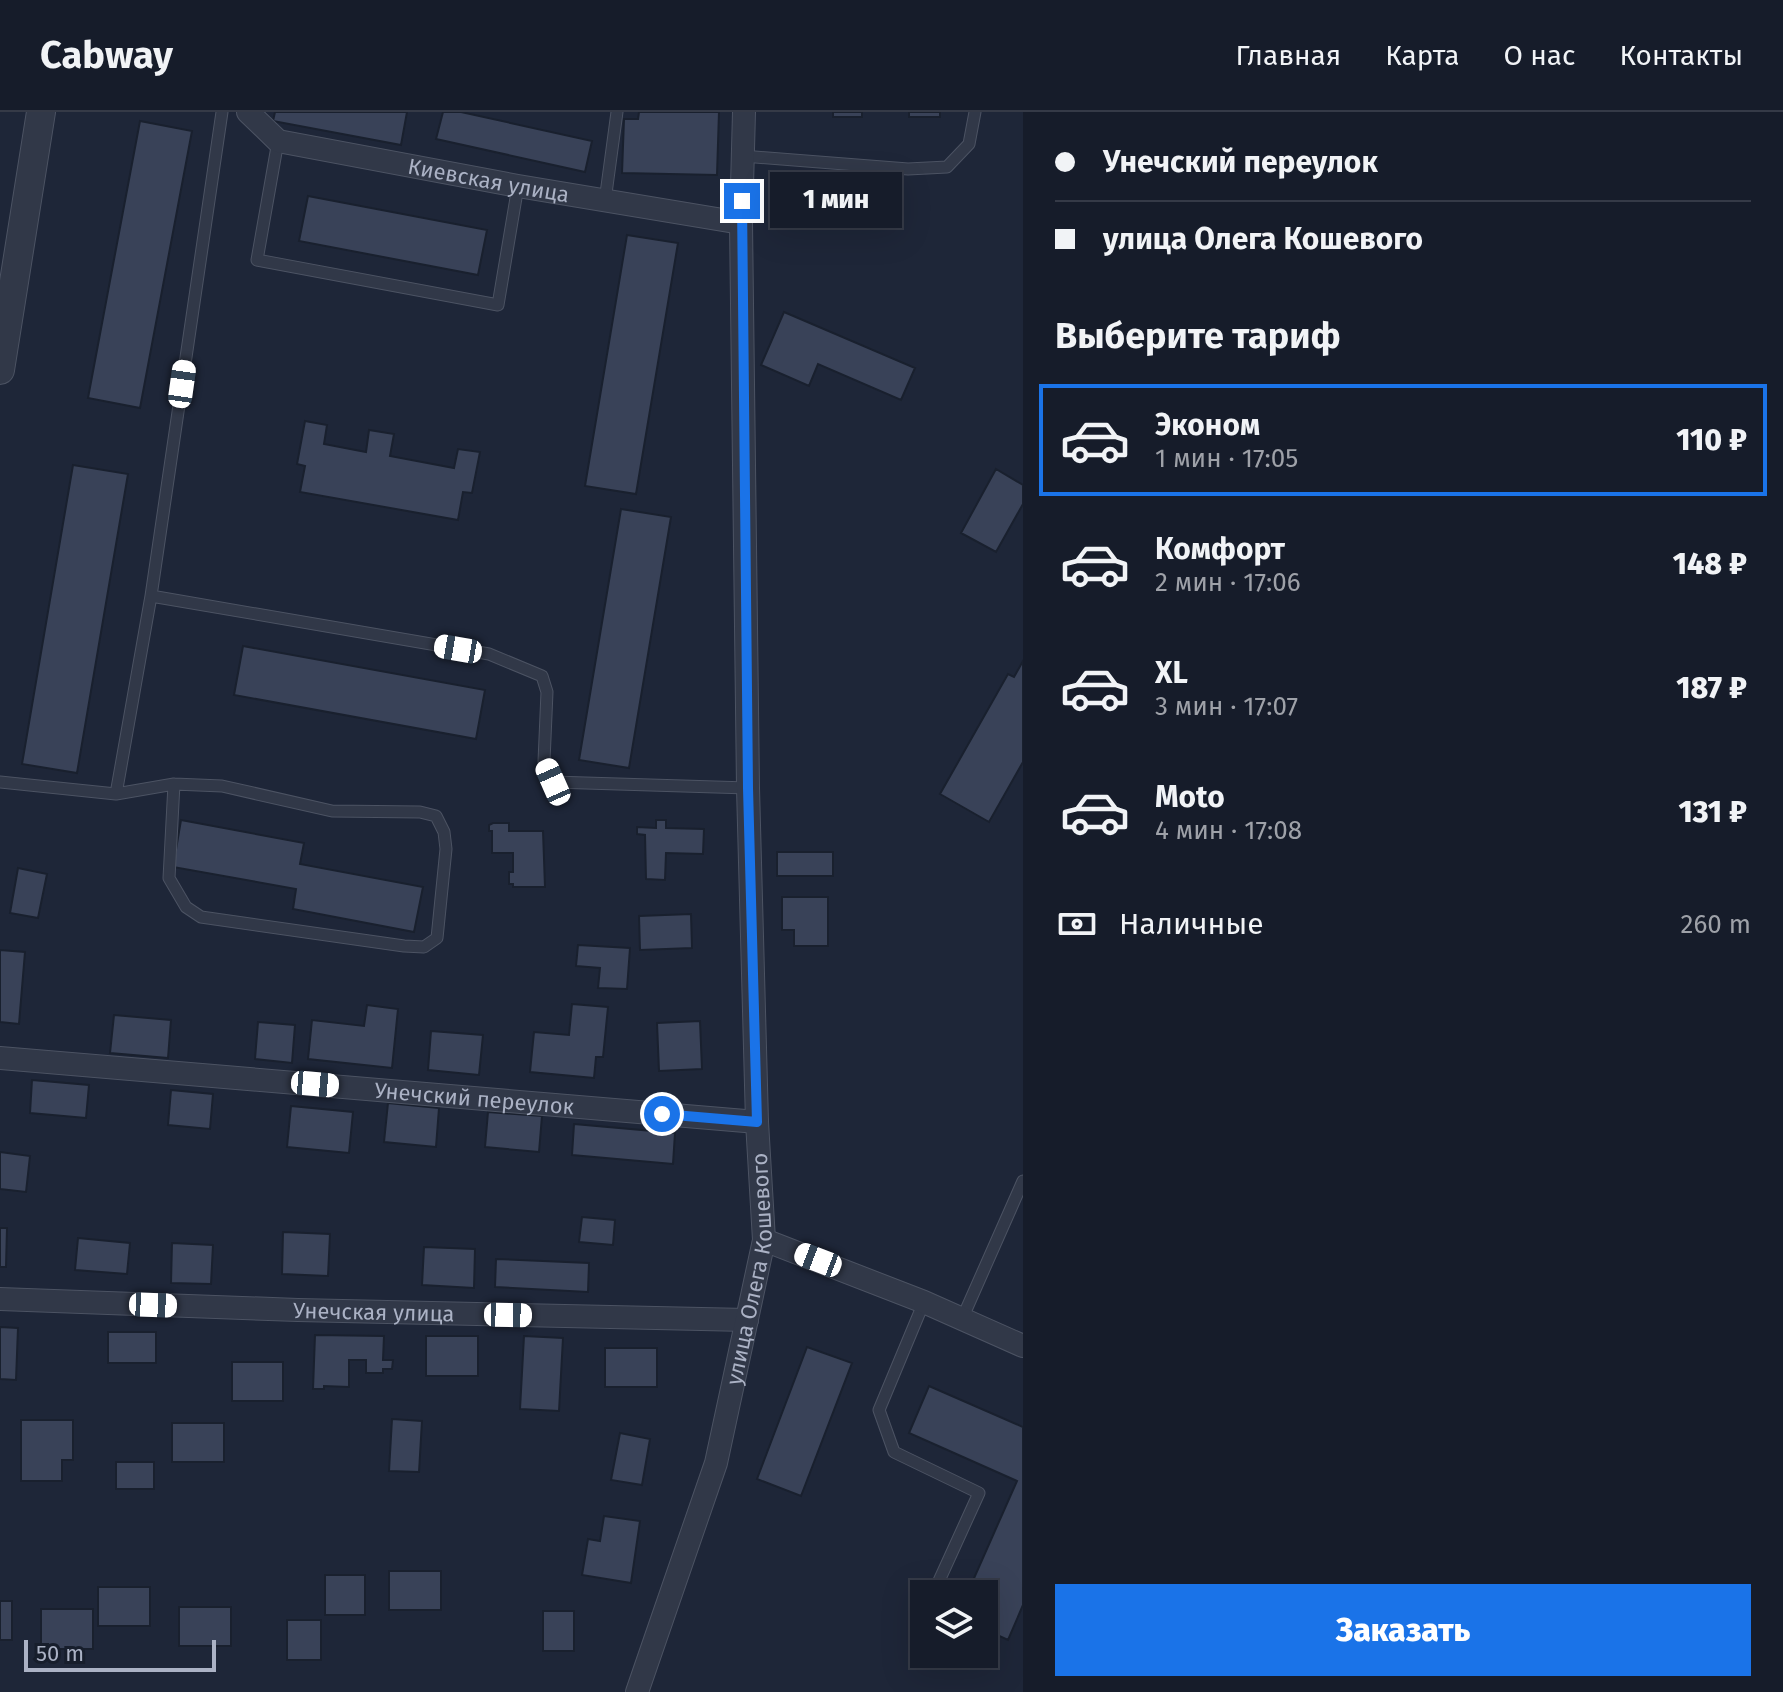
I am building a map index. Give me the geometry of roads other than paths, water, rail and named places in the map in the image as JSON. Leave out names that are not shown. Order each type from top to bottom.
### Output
[{"type":"street","points":[[0,370],[41,112]]},
{"type":"street","points":[[248,112],[278,141]]},
{"type":"street","name":"улица Олега Кошевого","points":[[637,1692],[716,1463],[764,1240],[757,1122],[748,788],[741,223],[744,112]]},
{"type":"street","name":"Киевская улица","points":[[278,141],[518,186],[741,223]]},
{"type":"street","name":"Унечский переулок","points":[[0,1058],[757,1122]]},
{"type":"street","points":[[764,1240],[924,1302],[1023,1346]]},
{"type":"street","name":"Унечская улица","points":[[0,1299],[298,1310],[747,1320]]},
{"type":"lane","points":[[116,794],[151,596],[222,112]]},
{"type":"lane","points":[[605,201],[617,112]]},
{"type":"lane","points":[[743,156],[908,169],[947,167],[969,144],[975,112]]},
{"type":"lane","points":[[278,141],[257,260],[498,305],[518,186]]},
{"type":"lane","points":[[151,596],[489,654],[542,676],[547,692],[544,761],[553,782],[748,788]]},
{"type":"lane","points":[[0,782],[116,794],[174,784],[222,786],[332,811],[420,812],[436,816],[444,832],[446,849],[437,938],[424,947],[404,946],[201,917],[186,907],[169,878],[174,784]]},
{"type":"lane","points":[[962,1319],[1023,1181]]},
{"type":"lane","points":[[924,1302],[879,1410],[894,1452],[979,1493],[939,1580]]}]
